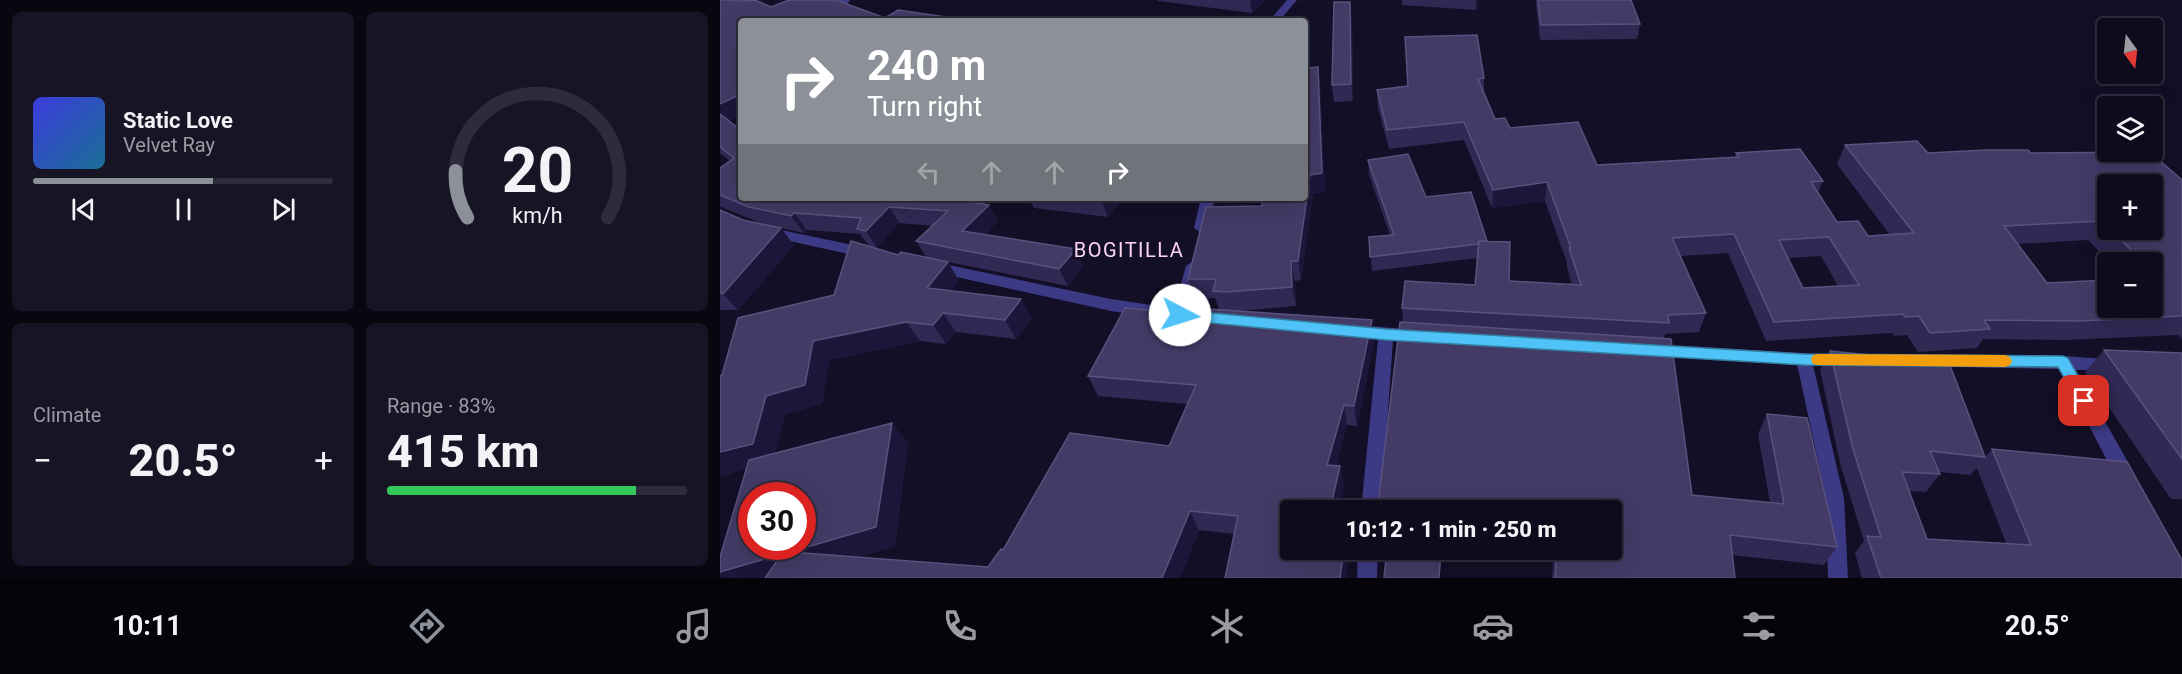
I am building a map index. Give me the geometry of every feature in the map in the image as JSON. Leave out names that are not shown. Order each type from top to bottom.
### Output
[{"type":"street","points":[[845,0],[841,8],[869,18]]},
{"type":"street","points":[[1277,18],[1292,0]]},
{"type":"street","points":[[917,264],[1111,305],[1186,316],[1196,250],[1207,201]]},
{"type":"street","points":[[748,226],[883,256]]},
{"type":"street","points":[[1341,330],[1434,337]]},
{"type":"street","points":[[1372,500],[1386,334]]},
{"type":"street","points":[[1637,349],[1804,359],[1863,360]]},
{"type":"street","points":[[1804,359],[1835,498],[1838,578]]},
{"type":"street","points":[[1887,360],[2134,365]]},
{"type":"street","points":[[2063,362],[2136,496]]},
{"type":"street","points":[[1367,578],[1368,560]]},
{"type":"building","points":[[720,0],[755,0],[771,7],[789,0],[836,0],[885,18],[738,18],[738,95],[720,104]]},
{"type":"building","points":[[1538,0],[1631,0],[1640,24],[1541,25]]},
{"type":"building","points":[[1334,2],[1350,2],[1351,84],[1332,85]]},
{"type":"building","points":[[898,10],[953,18],[885,18]]},
{"type":"building","points":[[1477,35],[1484,78],[1478,79],[1495,119],[1505,118],[1510,128],[1578,122],[1597,165],[1739,157],[1736,153],[1800,149],[1823,181],[1811,182],[1837,222],[1858,221],[1868,236],[1914,233],[1845,145],[1917,141],[1928,153],[1986,150],[2028,150],[2031,153],[2097,152],[2097,162],[2161,162],[2182,180],[2182,316],[2163,317],[2163,252],[2133,252],[2121,240],[2163,240],[2163,174],[2097,174],[2097,221],[2004,226],[2047,283],[2097,281],[2097,318],[2141,318],[2079,321],[1984,320],[1990,329],[1930,333],[1919,316],[1905,317],[1903,314],[1774,322],[1734,234],[1672,238],[1706,313],[1668,315],[1669,323],[1402,308],[1405,281],[1475,285],[1479,241],[1510,242],[1509,281],[1581,285],[1569,248],[1571,248],[1547,182],[1493,190],[1464,122],[1387,130],[1377,90],[1408,86],[1405,37]],"holes":[[[1829,237],[1859,285],[1803,288],[1779,240]]]},
{"type":"building","points":[[1318,67],[1322,173],[1310,175],[1308,189],[1308,68]]},
{"type":"building","points":[[720,114],[738,128],[738,201],[963,201],[989,205],[962,231],[1076,249],[1059,269],[916,241],[948,211],[889,207],[866,231],[857,229],[861,218],[794,213],[791,216],[749,207],[720,195],[720,168],[734,158],[720,147]]},
{"type":"building","points":[[1408,154],[1426,197],[1471,192],[1487,241],[1370,257],[1369,237],[1394,235],[1368,160]]},
{"type":"building","points":[[1262,201],[1306,201],[1298,261],[1291,261],[1292,287],[1225,292],[1213,291],[1216,279],[1188,279],[1206,207],[1262,206]]},
{"type":"building","points":[[720,210],[743,220],[781,228],[723,294],[720,293]]},
{"type":"building","points":[[851,241],[898,255],[901,252],[948,262],[927,288],[1021,299],[1005,320],[943,313],[933,325],[906,322],[813,341],[805,385],[766,396],[753,444],[720,452],[720,376],[738,318],[834,295]]},
{"type":"building","points":[[1125,308],[1207,315],[1208,309],[1372,320],[1354,406],[1344,405],[1327,465],[1340,466],[1332,500],[1280,500],[1280,560],[1342,560],[1340,578],[1225,578],[1238,516],[1190,511],[1162,578],[765,578],[778,560],[816,560],[816,554],[988,567],[1001,549],[1003,550],[1070,433],[1169,446],[1196,385],[1088,376]]},
{"type":"building","points":[[1400,322],[1671,339],[1692,495],[1784,504],[1767,414],[1807,418],[1837,547],[1730,535],[1735,578],[1555,578],[1556,560],[1622,560],[1622,500],[1378,500]]},
{"type":"building","points":[[2104,350],[2182,353],[2182,459]]},
{"type":"building","points":[[1830,351],[1949,363],[1985,457],[1930,451],[1940,474],[1902,472],[1927,539],[2031,545],[1992,449],[2127,462],[2182,560],[2182,578],[1881,578],[1867,536],[1881,537],[1853,449]]},
{"type":"building","points":[[892,423],[876,527],[816,544],[816,482],[742,482],[749,460]]},
{"type":"building","points":[[738,497],[738,560],[761,560],[720,572],[720,557]]},
{"type":"building","points":[[1386,560],[1440,560],[1439,578],[1384,578]]},
{"type":"slow traffic","points":[[1819,359],[2005,361]]},
{"type":"district","name":"BOGITILLA","points":[[1129,250]]},
{"type":"route","points":[[1180,315],[1386,334],[1804,359],[2063,362],[2084,401]]}]
